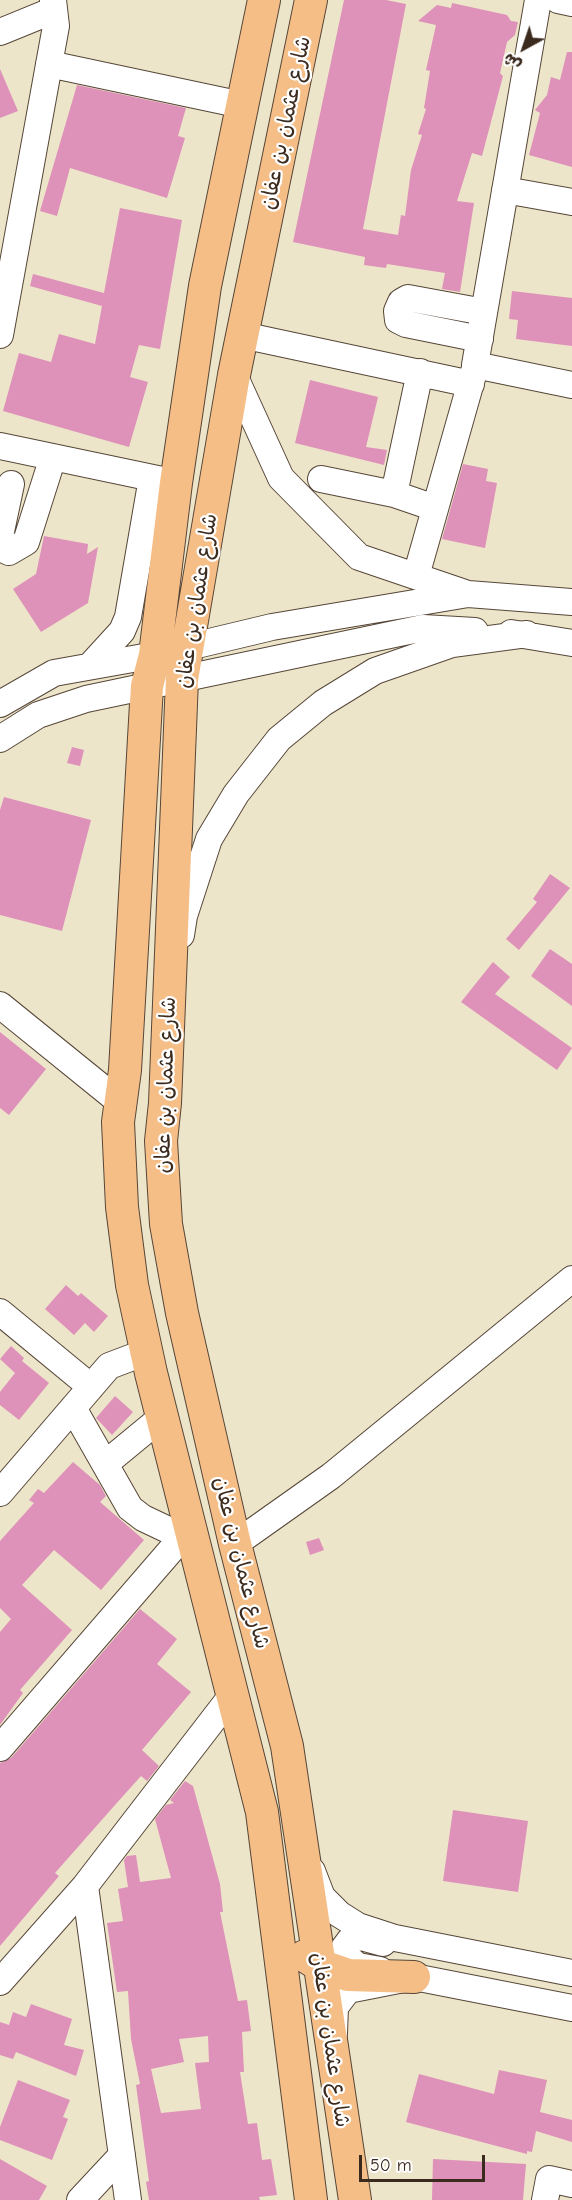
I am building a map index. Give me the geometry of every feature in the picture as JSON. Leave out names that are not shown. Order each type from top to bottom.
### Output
[{"type":"main road","name":"شارع عثمان بن عفان","points":[[264,0],[164,480],[155,655],[147,686],[122,1096],[118,1122],[122,1207],[132,1285],[187,1532],[233,1694],[262,1812],[311,2200]]},
{"type":"main road","name":"شارع عثمان بن عفان","points":[[311,0],[234,375],[182,679],[161,1141],[166,1224],[176,1279],[235,1544],[286,1746],[355,2200]]},
{"type":"main road","points":[[122,1096],[139,1095],[147,1105],[152,1220],[176,1279]]},
{"type":"main road","points":[[274,1905],[282,1929],[302,1954],[319,1965],[348,1975],[414,1977]]},
{"type":"street","points":[[416,576],[473,374],[538,0]]},
{"type":"street","points":[[558,0],[572,3]]},
{"type":"street","points":[[0,32],[53,5],[56,26],[1,329]]},
{"type":"street","points":[[49,64],[242,105]]},
{"type":"street","points":[[505,190],[572,202]]},
{"type":"street","points":[[480,339],[406,324],[398,320],[397,311],[401,302],[408,298],[484,312]]},
{"type":"street","points":[[242,335],[420,372],[473,374],[572,385]]},
{"type":"street","points":[[394,494],[420,372]]},
{"type":"street","points":[[234,375],[281,478],[359,557],[468,594]]},
{"type":"street","points":[[0,446],[164,480],[128,617],[122,631],[90,666]]},
{"type":"street","points":[[0,548],[9,552],[26,542],[53,457]]},
{"type":"street","points":[[321,479],[394,494],[435,508]]},
{"type":"street","points":[[0,536],[11,484]]},
{"type":"street","points":[[0,704],[54,673],[155,655],[272,627],[468,594],[572,602]]},
{"type":"street","points":[[0,739],[38,715],[86,699],[423,628],[527,634],[572,643]]},
{"type":"street","points":[[167,1033],[184,916],[209,839],[236,794],[279,739],[323,703],[375,671],[452,644],[527,634]]},
{"type":"street","points":[[0,1005],[122,1096]]},
{"type":"street","points":[[235,1544],[331,1476],[572,1279]]},
{"type":"street","points":[[0,1312],[91,1387]]},
{"type":"street","points":[[0,1493],[109,1366],[146,1352]]},
{"type":"street","points":[[0,1748],[187,1532],[136,1514],[130,1508],[73,1408]]},
{"type":"street","points":[[105,1464],[162,1417]]},
{"type":"street","points":[[0,1982],[85,1886],[233,1694]]},
{"type":"street","points":[[303,1848],[322,1897],[339,1914],[358,1926],[395,1938],[572,1973]]},
{"type":"street","points":[[85,1886],[128,2200]]},
{"type":"street","points":[[445,1948],[391,1945],[361,1937],[350,1940],[344,1948],[347,1957],[358,1966],[572,2008]]},
{"type":"street","points":[[333,2063],[335,2007],[348,1990],[414,1977]]},
{"type":"street","points":[[80,2200],[122,2155]]},
{"type":"street","points":[[546,2200],[549,2179],[572,2184]]},
{"type":"building","points":[[344,0],[386,0],[406,4],[363,229],[398,235],[401,215],[405,216],[411,170],[422,135],[418,134],[426,109],[424,108],[430,71],[426,70],[436,25],[418,21],[437,5],[451,8],[452,3],[507,15],[511,21],[518,22],[515,35],[507,42],[500,73],[503,76],[482,156],[472,153],[457,201],[474,203],[460,292],[442,289],[445,273],[387,264],[386,268],[364,265],[365,257],[293,242]]},
{"type":"building","points":[[567,52],[572,52],[572,167],[529,155],[540,113],[535,110],[547,95],[551,77],[560,80]]},
{"type":"building","points":[[0,69],[18,111],[0,118]]},
{"type":"building","points":[[77,85],[186,108],[178,136],[185,138],[167,198],[70,168],[57,216],[40,211]]},
{"type":"building","points":[[120,208],[182,220],[160,349],[139,345],[130,377],[148,382],[129,447],[3,411],[19,353],[51,362],[59,334],[95,344],[102,306],[30,286],[33,274],[104,293]]},
{"type":"building","points":[[512,291],[572,298],[572,346],[516,339],[518,320],[509,319]]},
{"type":"building","points":[[310,380],[378,397],[366,447],[387,450],[384,465],[295,443]]},
{"type":"building","points":[[463,464],[488,469],[486,481],[497,483],[485,548],[442,539]]},
{"type":"building","points":[[44,536],[88,544],[87,554],[98,547],[88,603],[41,632],[13,589],[36,574]]},
{"type":"building","points":[[72,747],[84,750],[80,766],[67,763]]},
{"type":"building","points":[[4,797],[91,820],[62,931],[0,915],[0,810]]},
{"type":"building","points":[[550,874],[570,888],[519,950],[506,939],[537,902],[533,899]]},
{"type":"building","points":[[550,949],[572,964],[572,1006],[531,976]]},
{"type":"building","points":[[493,962],[510,977],[495,994],[572,1048],[557,1070],[461,1002]]},
{"type":"building","points":[[0,1032],[46,1069],[9,1115],[0,1108]]},
{"type":"building","points":[[66,1285],[78,1296],[81,1293],[108,1316],[94,1332],[85,1323],[74,1335],[45,1309]]},
{"type":"building","points":[[11,1346],[24,1358],[22,1361],[49,1383],[19,1420],[0,1405],[0,1392],[15,1373],[0,1359]]},
{"type":"building","points":[[115,1396],[133,1412],[112,1435],[96,1418]]},
{"type":"building","points":[[73,1462],[100,1485],[106,1496],[100,1502],[144,1540],[101,1590],[54,1550],[22,1585],[72,1630],[20,1690],[23,1693],[0,1725],[0,1632],[11,1619],[0,1608],[0,1541],[34,1503],[29,1500],[38,1489],[44,1493]]},
{"type":"building","points":[[319,1538],[324,1550],[310,1555],[306,1542]]},
{"type":"building","points":[[140,1609],[177,1639],[157,1664],[191,1692],[142,1750],[159,1766],[147,1781],[141,1776],[115,1805],[55,1873],[59,1876],[0,1946],[0,1763],[11,1758]]},
{"type":"building","points":[[185,1781],[193,1786],[220,1884],[223,1912],[220,1912],[238,2001],[247,2000],[251,2031],[242,2032],[244,2072],[240,2072],[248,2124],[257,2123],[262,2160],[271,2159],[277,2195],[259,2197],[260,2200],[149,2200],[146,2182],[149,2181],[136,2085],[140,2084],[131,2039],[128,1991],[117,1992],[107,1923],[123,1921],[118,1889],[128,1887],[124,1860],[127,1856],[136,1855],[140,1882],[171,1878],[155,1819],[166,1805],[174,1803],[170,1800]],"holes":[[[208,2036],[209,2062],[195,2063],[201,2109],[161,2113],[151,2069],[184,2062],[179,2039]]]},
{"type":"building","points":[[453,1810],[528,1821],[518,1892],[443,1881]]},
{"type":"building","points":[[31,2004],[72,2019],[64,2045],[84,2050],[76,2076],[16,2052],[13,2059],[0,2055],[0,2022],[9,2025],[13,2012],[26,2017]]},
{"type":"building","points":[[499,2070],[547,2080],[540,2112],[572,2120],[572,2142],[536,2131],[532,2152],[527,2151],[527,2154],[406,2122],[419,2074],[494,2094]]},
{"type":"building","points":[[18,2080],[70,2100],[63,2117],[68,2119],[52,2160],[0,2140],[0,2127]]},
{"type":"building","points":[[0,2159],[47,2186],[39,2200],[0,2200]]},
{"type":"building","points":[[433,2159],[526,2164],[523,2200],[432,2200]]}]
